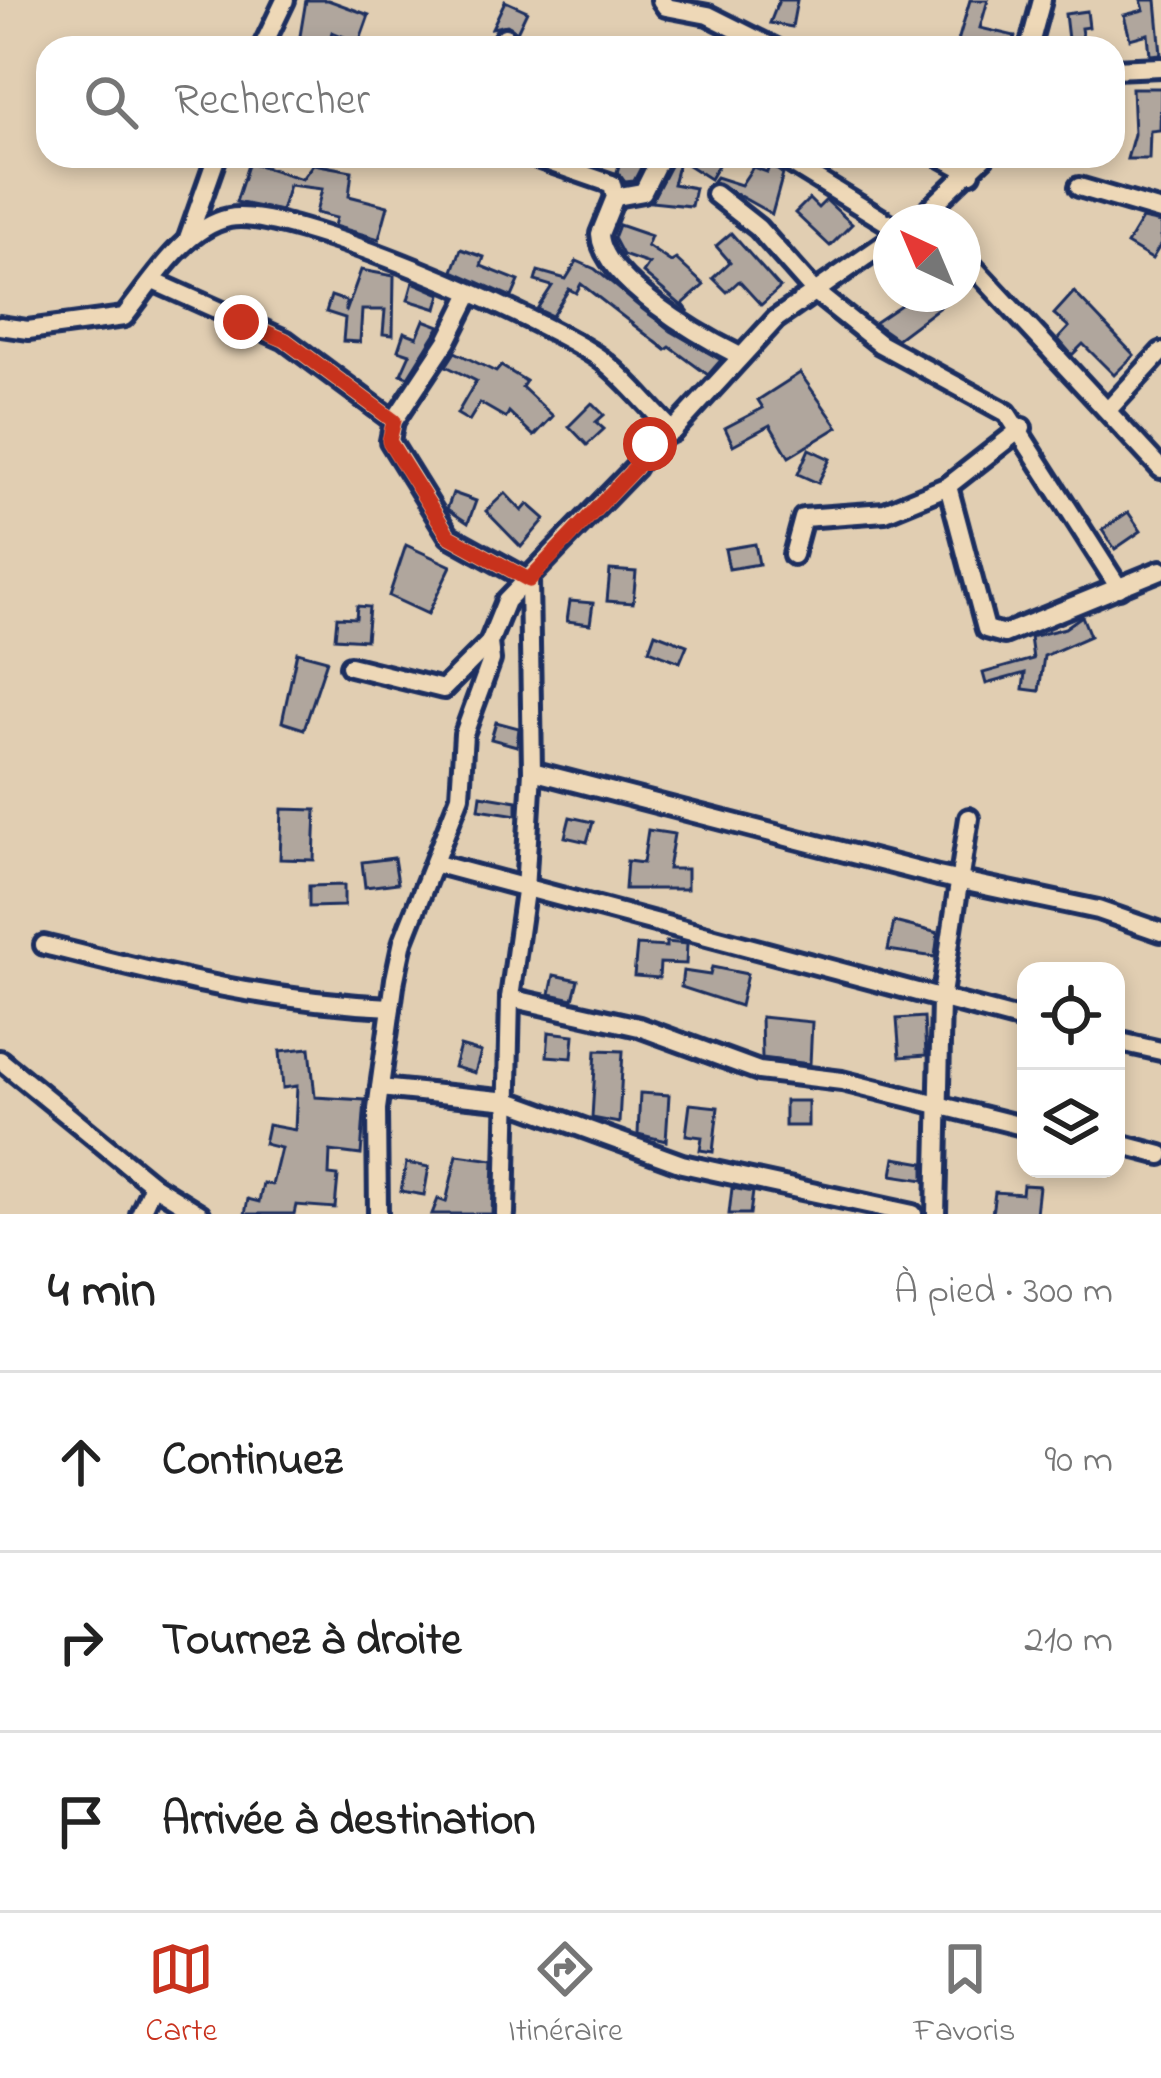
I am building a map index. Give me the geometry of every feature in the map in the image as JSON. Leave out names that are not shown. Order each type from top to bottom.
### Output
[{"type":"street","points":[[268,36],[285,0]]},
{"type":"street","points":[[661,0],[666,7],[708,15],[750,36]]},
{"type":"street","points":[[1032,36],[1042,0]]},
{"type":"street","points":[[1125,68],[1161,67]]},
{"type":"street","points":[[0,326],[28,330],[95,317],[124,317],[187,241],[213,168]]},
{"type":"street","points":[[569,168],[612,184],[615,197],[599,242],[623,274],[661,310],[738,356]]},
{"type":"street","points":[[615,197],[643,192],[655,168]]},
{"type":"street","points":[[798,168],[873,214]]},
{"type":"street","points":[[962,168],[971,173]]},
{"type":"street","points":[[940,204],[975,168]]},
{"type":"street","points":[[1079,187],[1161,211]]},
{"type":"street","points":[[715,194],[758,228],[814,292],[880,344],[1007,413],[1022,428],[1119,588]]},
{"type":"street","points":[[187,241],[230,218],[277,220],[526,316],[602,361],[673,431]]},
{"type":"street","points":[[350,666],[443,689],[489,643],[506,601],[635,468],[650,444],[673,431],[738,356],[814,292],[873,251]]},
{"type":"street","points":[[981,275],[1161,469]]},
{"type":"street","points":[[153,281],[285,340],[394,421]]},
{"type":"street","points":[[470,295],[448,341],[394,421],[389,441],[449,536],[529,580]]},
{"type":"street","points":[[1108,410],[1161,352]]},
{"type":"street","points":[[793,555],[803,518],[885,512],[948,486],[1022,428]]},
{"type":"street","points":[[948,486],[974,594],[986,629],[994,634],[1161,570]]},
{"type":"street","points":[[509,1213],[510,998],[525,891],[532,771],[529,580]]},
{"type":"street","points":[[378,1214],[380,1088],[404,941],[460,796],[464,734],[491,660],[489,643]]},
{"type":"street","points":[[532,771],[956,880],[1099,910],[1161,932]]},
{"type":"street","points":[[936,1214],[941,1001],[969,818]]},
{"type":"street","points":[[436,864],[1017,1019]]},
{"type":"street","points":[[44,945],[204,987],[304,1003],[392,1007]]},
{"type":"street","points":[[510,998],[639,1027],[759,1071],[842,1082],[1017,1124]]},
{"type":"street","points":[[1125,1043],[1161,1051]]},
{"type":"street","points":[[0,1060],[152,1185],[200,1214]]},
{"type":"street","points":[[380,1088],[509,1101],[694,1167],[913,1214]]},
{"type":"street","points":[[1125,1145],[1161,1155]]},
{"type":"street","points":[[140,1214],[152,1185]]},
{"type":"building","points":[[306,0],[328,0],[369,15],[362,36],[332,32],[331,36],[300,36]]},
{"type":"building","points":[[779,0],[797,0],[792,27],[770,23]]},
{"type":"building","points":[[970,0],[988,0],[980,28],[1015,36],[960,36]]},
{"type":"building","points":[[1141,0],[1156,0],[1161,54],[1150,55],[1148,34],[1130,39],[1124,15],[1144,10]]},
{"type":"building","points":[[505,1],[527,11],[517,32],[507,25],[492,28]]},
{"type":"building","points":[[1087,11],[1089,27],[1081,28],[1082,36],[1068,36],[1065,14]]},
{"type":"building","points":[[1132,88],[1161,88],[1160,130],[1150,131],[1149,159],[1127,159],[1134,134]]},
{"type":"building","points":[[247,168],[268,168],[302,179],[310,168],[335,168],[352,171],[349,196],[388,206],[379,239],[334,226],[336,218],[316,213],[322,189],[289,185],[281,211],[236,202]]},
{"type":"building","points":[[618,168],[641,168],[634,181],[625,182]]},
{"type":"building","points":[[669,168],[677,168],[673,184],[695,188],[691,206],[651,202]]},
{"type":"building","points":[[693,168],[716,168],[710,179]]},
{"type":"building","points":[[752,168],[767,172],[775,168],[783,174],[772,214],[713,181],[716,177],[741,185]]},
{"type":"building","points":[[809,199],[818,208],[826,200],[852,224],[830,246],[795,213]]},
{"type":"building","points":[[1142,219],[1161,223],[1161,244],[1152,259],[1127,244]]},
{"type":"building","points":[[619,225],[651,236],[647,246],[671,262],[676,259],[704,285],[683,304],[689,312],[643,273],[649,264],[623,255],[614,238]]},
{"type":"building","points":[[731,233],[780,288],[761,305],[739,281],[727,292],[713,278],[730,262],[716,246]]},
{"type":"building","points":[[461,249],[484,257],[481,266],[519,281],[512,297],[453,271]]},
{"type":"building","points":[[577,261],[595,269],[671,331],[721,360],[708,375],[670,347],[666,350],[581,284],[576,293],[569,289],[552,316],[537,309],[552,286],[535,281],[538,271],[566,279]]},
{"type":"building","points":[[361,270],[394,276],[393,335],[383,334],[385,310],[362,310],[360,342],[343,341],[345,318],[326,312],[331,296],[346,301],[346,312]]},
{"type":"building","points":[[413,282],[441,294],[437,309],[408,300]]},
{"type":"building","points":[[1074,292],[1134,355],[1114,375],[1083,344],[1072,355],[1058,339],[1069,327],[1054,314]]},
{"type":"building","points":[[890,312],[933,312],[897,339],[874,323]]},
{"type":"building","points":[[424,320],[440,326],[408,377],[401,374],[410,354],[398,350],[404,332],[417,337]]},
{"type":"building","points":[[455,352],[496,372],[501,366],[526,381],[522,387],[553,416],[534,436],[509,412],[506,418],[480,403],[469,421],[457,414],[476,381],[446,366]]},
{"type":"building","points":[[800,373],[838,427],[789,457],[770,425],[733,445],[725,428],[763,408],[758,400]]},
{"type":"building","points":[[592,403],[604,415],[596,422],[604,429],[587,445],[569,426]]},
{"type":"building","points":[[809,449],[830,459],[818,483],[798,474]]},
{"type":"building","points":[[453,493],[476,501],[468,523],[447,509]]},
{"type":"building","points":[[505,493],[522,511],[528,504],[545,519],[521,547],[486,511]]},
{"type":"building","points":[[1128,512],[1141,531],[1115,549],[1102,530]]},
{"type":"building","points":[[755,544],[759,564],[729,569],[725,549]]},
{"type":"building","points":[[406,545],[451,566],[428,614],[389,596]]},
{"type":"building","points":[[610,570],[636,572],[633,603],[607,601]]},
{"type":"building","points":[[570,601],[593,603],[590,624],[567,621]]},
{"type":"building","points":[[357,606],[369,607],[366,640],[335,638],[337,617],[356,618]]},
{"type":"building","points":[[1082,616],[1090,636],[1044,656],[1039,691],[1023,689],[1025,673],[986,684],[983,673],[1033,659],[1030,637],[1065,628]]},
{"type":"building","points":[[655,633],[687,645],[680,662],[649,650]]},
{"type":"building","points":[[297,652],[327,660],[304,729],[282,722]]},
{"type":"building","points":[[496,722],[519,728],[517,746],[491,739]]},
{"type":"building","points":[[481,795],[517,801],[517,815],[479,809]]},
{"type":"building","points":[[282,809],[316,810],[314,860],[280,859]]},
{"type":"building","points":[[570,817],[593,822],[587,842],[565,837]]},
{"type":"building","points":[[648,830],[674,834],[668,869],[687,869],[687,889],[625,889],[627,861],[643,863]]},
{"type":"building","points":[[394,858],[398,883],[365,887],[362,862]]},
{"type":"building","points":[[344,885],[344,906],[309,907],[309,886]]},
{"type":"building","points":[[894,922],[938,933],[935,957],[888,950]]},
{"type":"building","points":[[666,942],[687,944],[686,964],[660,963],[659,978],[634,976],[637,945],[666,947]]},
{"type":"building","points":[[712,967],[747,974],[740,1006],[681,987],[683,971],[710,975]]},
{"type":"building","points":[[554,975],[578,980],[573,999],[550,994]]},
{"type":"building","points":[[761,1017],[812,1022],[810,1064],[762,1058]]},
{"type":"building","points":[[924,1017],[926,1055],[900,1057],[897,1019]]},
{"type":"building","points":[[549,1032],[574,1035],[572,1058],[547,1056]]},
{"type":"building","points":[[460,1046],[481,1052],[475,1073],[454,1067]]},
{"type":"building","points":[[310,1048],[315,1097],[365,1100],[361,1155],[330,1151],[329,1175],[338,1176],[335,1208],[296,1205],[294,1214],[245,1214],[248,1199],[259,1202],[263,1183],[272,1185],[281,1148],[264,1144],[268,1125],[295,1130],[297,1086],[283,1088],[280,1051]]},
{"type":"building","points":[[596,1050],[623,1051],[619,1123],[592,1118]]},
{"type":"building","points":[[640,1093],[669,1095],[666,1141],[638,1134]]},
{"type":"building","points":[[785,1101],[808,1101],[808,1126],[785,1126]]},
{"type":"building","points":[[690,1104],[718,1107],[713,1152],[700,1150],[702,1137],[686,1135]]},
{"type":"building","points":[[457,1155],[494,1160],[492,1214],[432,1214],[438,1199],[446,1202]]},
{"type":"building","points":[[895,1158],[924,1163],[924,1180],[892,1175]]},
{"type":"building","points":[[406,1163],[429,1167],[424,1195],[401,1191]]},
{"type":"building","points":[[1023,1185],[1039,1186],[1036,1214],[992,1214],[995,1192],[1022,1194]]},
{"type":"building","points":[[732,1188],[753,1192],[750,1214],[729,1214]]},
{"type":"route","points":[[241,322],[285,340],[394,421],[389,441],[449,536],[529,580],[635,468],[650,444]]}]
